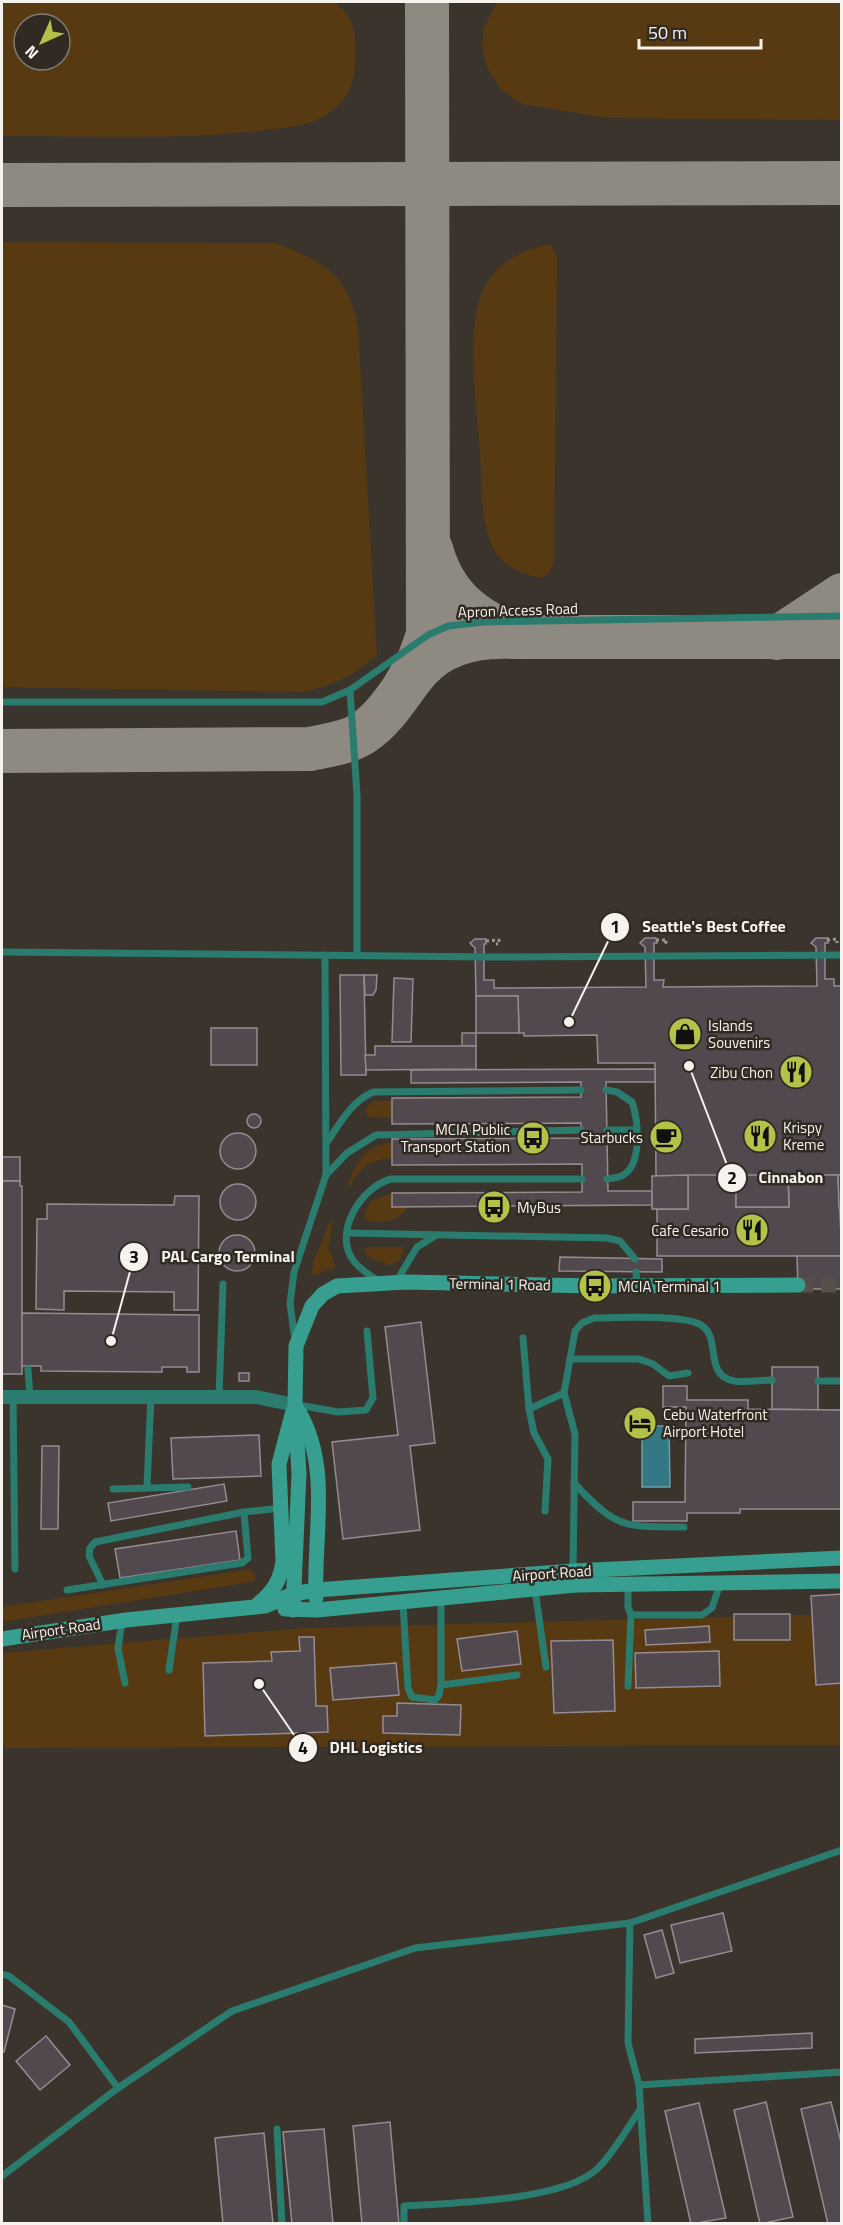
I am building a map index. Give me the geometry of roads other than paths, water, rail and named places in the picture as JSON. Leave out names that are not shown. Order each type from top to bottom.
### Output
[{"type":"street","name":"Terminal 1 Road","points":[[294,1610],[299,1474],[295,1405],[296,1346],[312,1306],[323,1294],[337,1286],[396,1282],[636,1279],[798,1285]]},
{"type":"street","points":[[7,1397],[256,1397],[295,1405]]},
{"type":"street","name":"Terminal 1 Road","points":[[259,1607],[281,1575],[279,1464],[295,1405]]},
{"type":"street","name":"Terminal 1 Road","points":[[295,1405],[314,1443],[319,1518],[317,1610]]},
{"type":"street","name":"Airport Road","points":[[259,1607],[293,1594],[316,1590],[574,1578],[842,1558]]},
{"type":"street","name":"Airport Road","points":[[2,1639],[122,1621],[259,1607],[317,1610],[536,1590],[574,1578],[628,1585],[842,1581]]},
{"type":"lane","name":"Apron Access Road","points":[[2,702],[322,702],[350,690],[428,634],[448,626],[483,622],[842,616]]},
{"type":"lane","points":[[350,690],[357,795],[357,955]]},
{"type":"lane","points":[[2,952],[489,957],[842,955]]},
{"type":"lane","points":[[296,1346],[290,1303],[294,1272],[326,1175],[325,955]]},
{"type":"lane","points":[[327,1142],[348,1110],[361,1097],[374,1092],[581,1090]]},
{"type":"lane","points":[[606,1090],[617,1092],[632,1102],[636,1130],[635,1156],[632,1167],[619,1177],[607,1179]]},
{"type":"lane","points":[[326,1175],[347,1153],[376,1135],[581,1130]]},
{"type":"lane","points":[[607,1130],[636,1130]]},
{"type":"lane","points":[[380,1283],[354,1262],[348,1251],[348,1233],[353,1211],[364,1193],[377,1183],[391,1179],[582,1179]]},
{"type":"lane","points":[[348,1233],[606,1238],[620,1241],[634,1259]]},
{"type":"lane","points":[[396,1282],[417,1247],[435,1236]]},
{"type":"lane","points":[[219,1397],[223,1284]]},
{"type":"lane","points":[[574,1578],[574,1434],[564,1393],[575,1330],[582,1323],[594,1318],[686,1320],[700,1324],[711,1340],[714,1364],[725,1377],[735,1381],[772,1380]]},
{"type":"lane","points":[[295,1405],[338,1412],[366,1410],[373,1398],[367,1331]]},
{"type":"lane","points":[[523,1338],[529,1409],[534,1433],[548,1459],[545,1511]]},
{"type":"lane","points":[[570,1359],[639,1359],[653,1364],[669,1376],[688,1373]]},
{"type":"lane","points":[[28,1369],[30,1397]]},
{"type":"lane","points":[[818,1382],[842,1381]]},
{"type":"lane","points":[[529,1409],[564,1393]]},
{"type":"lane","points":[[147,1486],[152,1396]]},
{"type":"lane","points":[[7,1397],[15,1569]]},
{"type":"lane","points":[[574,1483],[596,1506],[615,1520],[631,1527],[684,1527]]},
{"type":"lane","points":[[113,1489],[147,1486],[188,1487]]},
{"type":"lane","points":[[103,1585],[89,1556],[90,1548],[95,1542],[244,1512],[281,1508]]},
{"type":"lane","points":[[67,1590],[242,1563],[248,1558],[244,1512]]},
{"type":"lane","points":[[631,1615],[702,1615],[712,1608],[720,1583]]},
{"type":"lane","points":[[628,1585],[631,1615],[628,1686]]},
{"type":"lane","points":[[536,1590],[546,1667]]},
{"type":"lane","points":[[403,1603],[408,1688],[412,1697],[435,1700],[439,1695],[441,1685],[441,1600]]},
{"type":"lane","points":[[169,1670],[177,1615]]},
{"type":"lane","points":[[122,1621],[118,1648],[124,1683]]},
{"type":"lane","points":[[441,1685],[518,1675]]},
{"type":"lane","points":[[2,2176],[118,2088],[232,2011],[415,1948],[630,1923],[842,1850]]},
{"type":"lane","points":[[630,1923],[628,2043],[639,2085],[648,2223]]},
{"type":"lane","points":[[2,1974],[9,1976],[69,2022],[118,2088]]},
{"type":"lane","points":[[639,2085],[842,2072]]},
{"type":"lane","points":[[404,2223],[404,2206],[495,2200],[569,2186],[597,2170],[640,2110]]},
{"type":"lane","points":[[277,2129],[282,2223]]},
{"type":"water","points":[[642,1426],[669,1426],[670,1487],[642,1487]]},
{"type":"tunnel","points":[[798,1285],[842,1285]]},
{"type":"place","name":"Seattle's Best Coffee","points":[[569,1022]]},
{"type":"place","name":"Islands Souvenirs","points":[[685,1034]]},
{"type":"place","name":"Cinnabon","points":[[689,1066]]},
{"type":"place","name":"Zibu Chon","points":[[796,1072]]},
{"type":"place","name":"Krispy Kreme","points":[[760,1136]]},
{"type":"place","name":"Starbucks","points":[[666,1137]]},
{"type":"place","name":"MCIA Public Transport Station","points":[[533,1138]]},
{"type":"place","name":"MyBus","points":[[494,1207]]},
{"type":"place","name":"Cafe Cesario","points":[[752,1230]]},
{"type":"place","name":"MCIA Terminal 1","points":[[595,1286]]},
{"type":"place","name":"PAL Cargo Terminal","points":[[111,1341]]},
{"type":"place","name":"Cebu Waterfront Airport Hotel","points":[[640,1423]]},
{"type":"place","name":"DHL Logistics","points":[[259,1684]]}]
